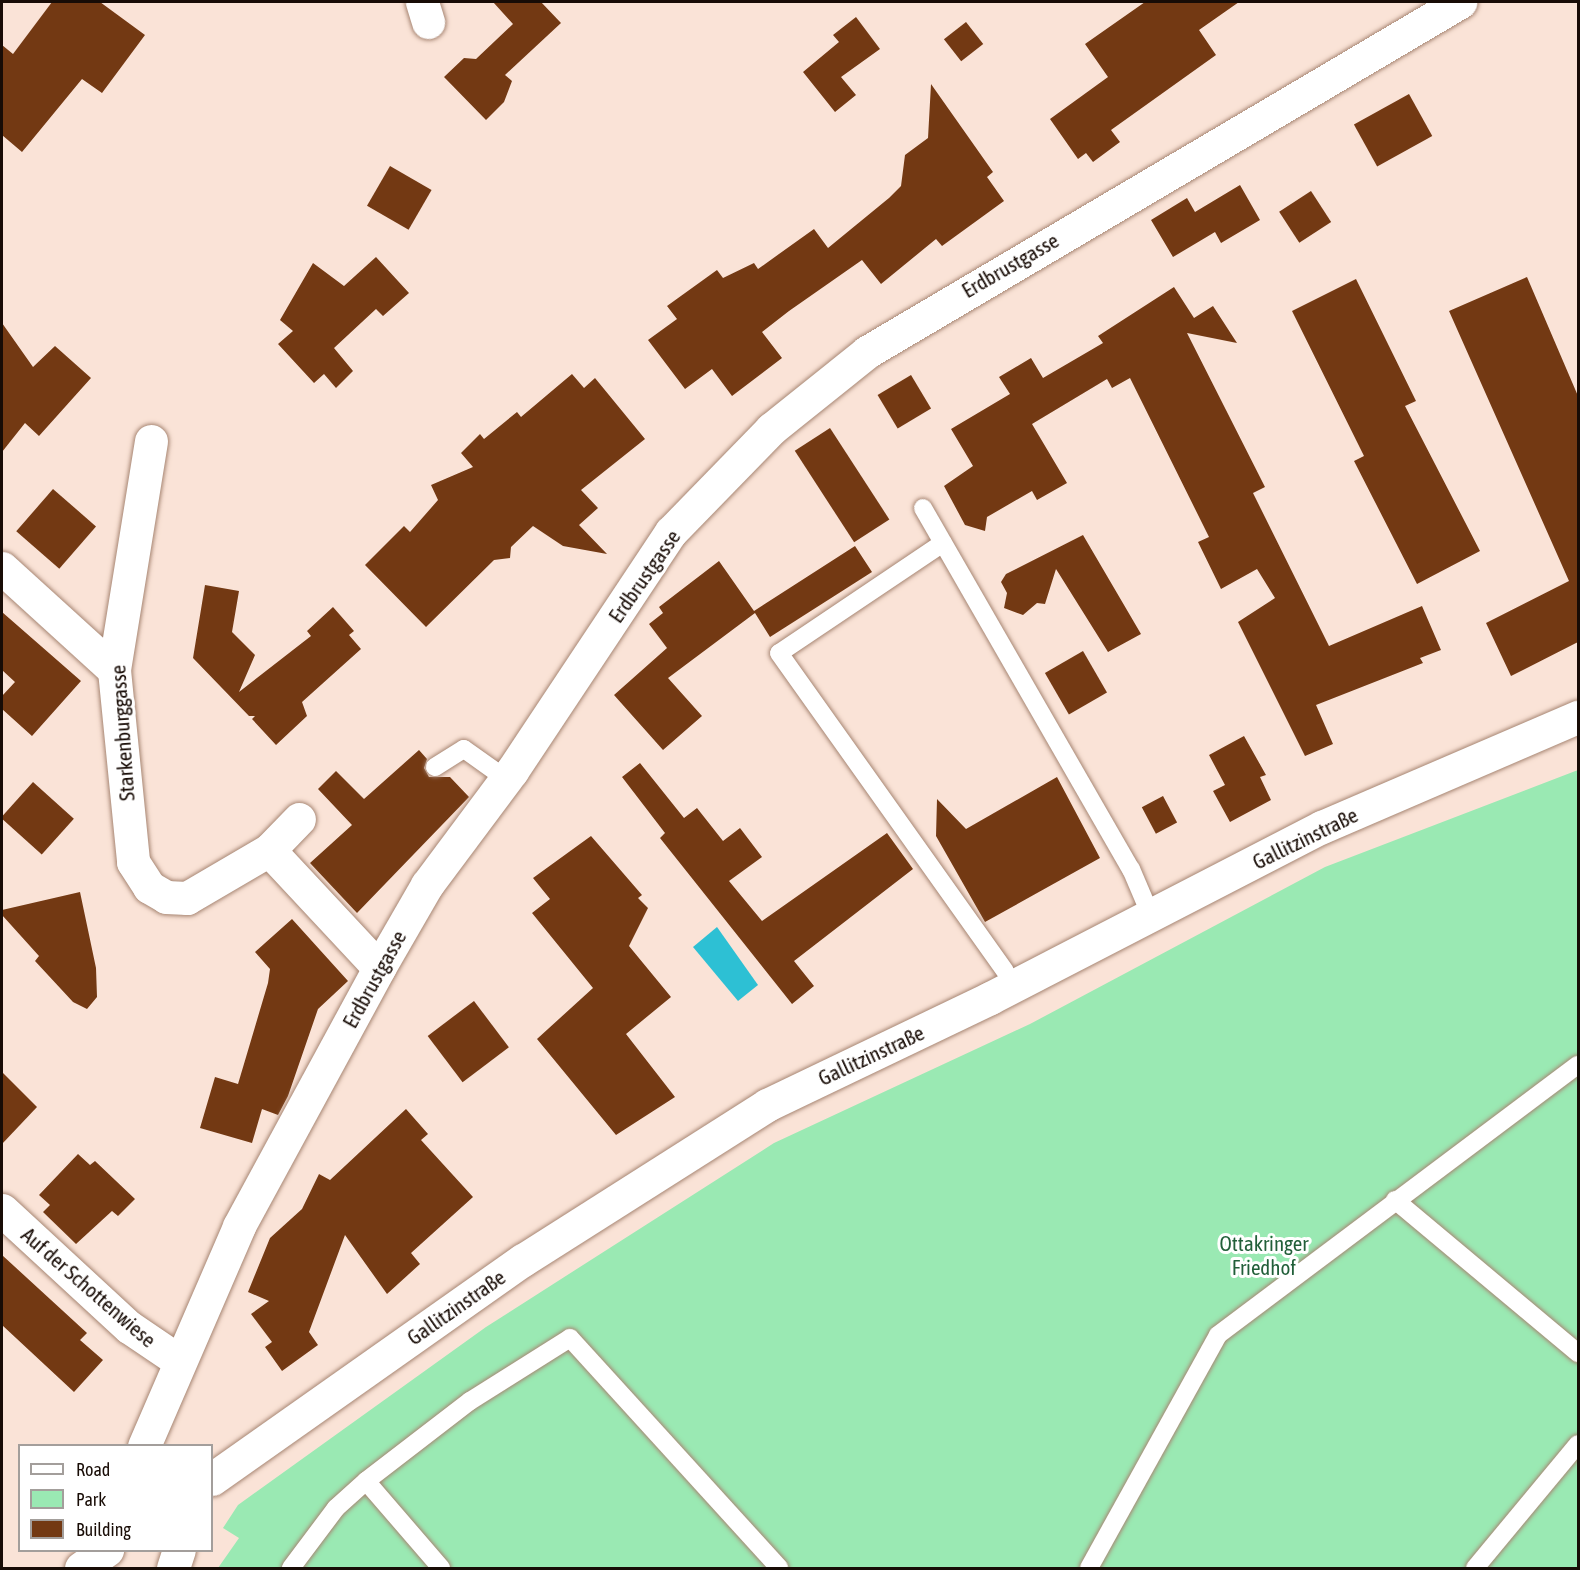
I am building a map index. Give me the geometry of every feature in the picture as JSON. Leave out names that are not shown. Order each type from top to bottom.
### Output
[{"type":"street","name":"Erdbrustgasse","points":[[145,1444],[178,1361],[239,1226],[379,968],[427,885],[506,779],[671,532],[811,393],[948,301],[1460,2]]},
{"type":"street","name":"Starkenburggasse","points":[[151,441],[114,670],[121,696],[129,840],[133,862],[149,886],[166,897],[187,898],[208,891],[269,850],[299,819]]},
{"type":"street","points":[[2,568],[114,670]]},
{"type":"street","name":"Gallitzinstraße","points":[[213,1478],[700,1143],[1151,916],[1322,827],[1578,717]]},
{"type":"street","points":[[269,850],[379,968]]},
{"type":"street","name":"Auf der Schottenwiese","points":[[2,1210],[129,1327],[178,1361]]},
{"type":"street","points":[[81,1569],[106,1552]]},
{"type":"street","points":[[173,1569],[178,1552]]},
{"type":"lane","points":[[923,508],[1131,869],[1151,916]]},
{"type":"lane","points":[[943,543],[778,652],[1005,971]]},
{"type":"lane","points":[[435,767],[464,749],[506,779]]},
{"type":"lane","points":[[1089,1569],[1218,1335],[1395,1200],[1578,1065]]},
{"type":"lane","points":[[1395,1200],[1578,1353]]},
{"type":"lane","points":[[291,1569],[336,1508],[366,1481],[470,1401],[570,1338],[779,1569]]},
{"type":"lane","points":[[1475,1569],[1578,1444]]},
{"type":"lane","points":[[366,1481],[441,1569]]},
{"type":"green space","name":"Ottakringer Friedhof","points":[[1578,770],[1578,1568],[218,1568],[239,1538],[223,1528],[238,1505],[486,1327],[774,1143],[1030,1024],[1325,867]]},
{"type":"water","points":[[717,927],[758,985],[738,1001],[693,947]]},
{"type":"building","points":[[52,2],[100,2],[145,35],[102,93],[82,79],[22,152],[2,135],[2,45],[13,54]]},
{"type":"building","points":[[493,2],[541,2],[561,23],[505,75],[512,81],[504,102],[486,120],[444,77],[464,58],[476,59],[513,24]]},
{"type":"building","points":[[1145,2],[1239,2],[1199,30],[1216,55],[1111,130],[1120,142],[1093,162],[1086,153],[1078,159],[1050,119],[1108,77],[1085,44]]},
{"type":"building","points":[[856,17],[880,49],[841,77],[856,95],[835,112],[803,72],[839,42],[833,35]]},
{"type":"building","points":[[966,22],[983,44],[961,61],[944,39]]},
{"type":"building","points":[[931,84],[993,172],[987,177],[1004,201],[942,246],[936,239],[881,284],[862,260],[789,311],[762,332],[782,358],[732,396],[712,369],[685,389],[648,340],[677,319],[667,306],[717,270],[723,278],[754,263],[758,269],[814,229],[828,248],[889,198],[901,186],[905,155],[928,138]]},
{"type":"building","points":[[1409,94],[1432,136],[1377,167],[1354,125]]},
{"type":"building","points":[[390,166],[432,190],[409,230],[367,206]]},
{"type":"building","points":[[1240,185],[1260,220],[1221,243],[1215,232],[1173,257],[1151,220],[1187,198],[1195,212]]},
{"type":"building","points":[[1311,191],[1331,222],[1299,243],[1279,212]]},
{"type":"building","points":[[376,257],[409,293],[383,316],[376,309],[334,348],[353,371],[336,388],[324,374],[314,383],[278,344],[293,331],[280,320],[313,263],[344,286]]},
{"type":"building","points":[[1527,277],[1578,396],[1578,642],[1511,676],[1486,623],[1569,581],[1449,311]]},
{"type":"building","points":[[1356,279],[1416,401],[1405,406],[1480,551],[1417,584],[1354,461],[1364,456],[1292,311]]},
{"type":"building","points":[[1174,287],[1194,318],[1213,306],[1237,343],[1187,333],[1265,487],[1253,493],[1329,646],[1422,606],[1441,650],[1420,658],[1423,663],[1316,705],[1333,744],[1305,756],[1238,622],[1275,598],[1257,569],[1221,589],[1198,542],[1209,537],[1130,378],[1112,388],[1107,379],[1032,424],[1067,483],[1037,500],[1032,491],[987,517],[985,531],[965,525],[944,486],[973,466],[951,429],[1010,394],[999,377],[1031,358],[1043,378],[1103,343],[1098,336]]},
{"type":"building","points":[[2,323],[33,367],[55,346],[91,378],[39,436],[25,423],[2,452]]},
{"type":"building","points":[[572,374],[584,388],[595,378],[645,439],[581,490],[598,508],[579,525],[607,554],[563,546],[533,526],[511,547],[510,558],[494,560],[426,627],[365,565],[404,526],[410,532],[438,500],[431,485],[473,467],[461,453],[480,434],[484,439],[517,412],[521,417]]},
{"type":"building","points":[[911,375],[931,408],[898,429],[878,395]]},
{"type":"building","points":[[830,428],[889,519],[854,542],[795,451]]},
{"type":"building","points":[[53,489],[96,526],[59,569],[16,531]]},
{"type":"building","points":[[1083,535],[1141,634],[1108,652],[1056,569],[1045,604],[1037,603],[1023,615],[1004,608],[1007,593],[1001,582],[1006,574]]},
{"type":"building","points":[[855,546],[872,572],[770,637],[755,613],[668,678],[702,716],[663,750],[614,695],[667,648],[649,624],[663,613],[659,607],[719,561],[754,611]]},
{"type":"building","points":[[205,585],[239,591],[232,632],[255,655],[239,692],[311,636],[307,631],[333,607],[354,631],[349,635],[361,649],[302,702],[307,716],[276,745],[252,719],[255,716],[249,716],[193,658]]},
{"type":"building","points":[[2,612],[81,681],[32,736],[2,709],[2,696],[15,682],[2,670]]},
{"type":"building","points":[[1083,651],[1107,693],[1069,715],[1045,673]]},
{"type":"building","points":[[1244,736],[1266,775],[1260,777],[1271,800],[1230,822],[1213,791],[1225,785],[1209,755]]},
{"type":"building","points":[[419,750],[427,759],[424,768],[429,777],[450,777],[469,797],[357,913],[310,863],[352,825],[318,789],[336,771],[364,799]]},
{"type":"building","points":[[640,763],[684,818],[697,808],[723,841],[740,828],[762,857],[729,881],[762,921],[887,833],[913,869],[794,961],[814,986],[792,1004],[660,838],[665,833],[622,777]]},
{"type":"building","points":[[1057,777],[1100,858],[985,922],[936,836],[937,799],[966,829]]},
{"type":"building","points":[[33,782],[74,819],[42,854],[2,819]]},
{"type":"building","points":[[1163,796],[1177,822],[1156,834],[1142,807]]},
{"type":"building","points":[[591,836],[642,895],[638,898],[648,908],[629,946],[671,997],[626,1034],[675,1097],[616,1135],[537,1039],[593,988],[532,913],[550,899],[533,878]]},
{"type":"building","points":[[80,892],[96,968],[97,997],[87,1009],[73,1002],[35,961],[39,956],[2,915],[2,910]]},
{"type":"building","points":[[292,919],[348,981],[318,1009],[288,1096],[278,1115],[262,1109],[252,1143],[200,1128],[215,1077],[238,1084],[268,983],[270,969],[255,952]]},
{"type":"building","points":[[474,1001],[509,1047],[463,1082],[428,1036]]},
{"type":"building","points":[[2,1072],[37,1107],[2,1144]]},
{"type":"building","points":[[406,1109],[428,1134],[421,1140],[473,1197],[411,1253],[420,1264],[387,1294],[345,1235],[309,1332],[318,1345],[282,1371],[265,1347],[272,1342],[251,1314],[269,1301],[248,1292],[270,1238],[302,1209],[319,1174],[330,1180]]},
{"type":"building","points":[[78,1154],[90,1165],[95,1161],[135,1199],[118,1216],[112,1211],[76,1244],[43,1212],[50,1205],[39,1195]]},
{"type":"building","points":[[2,1255],[87,1333],[80,1340],[103,1360],[74,1392],[2,1325]]}]
